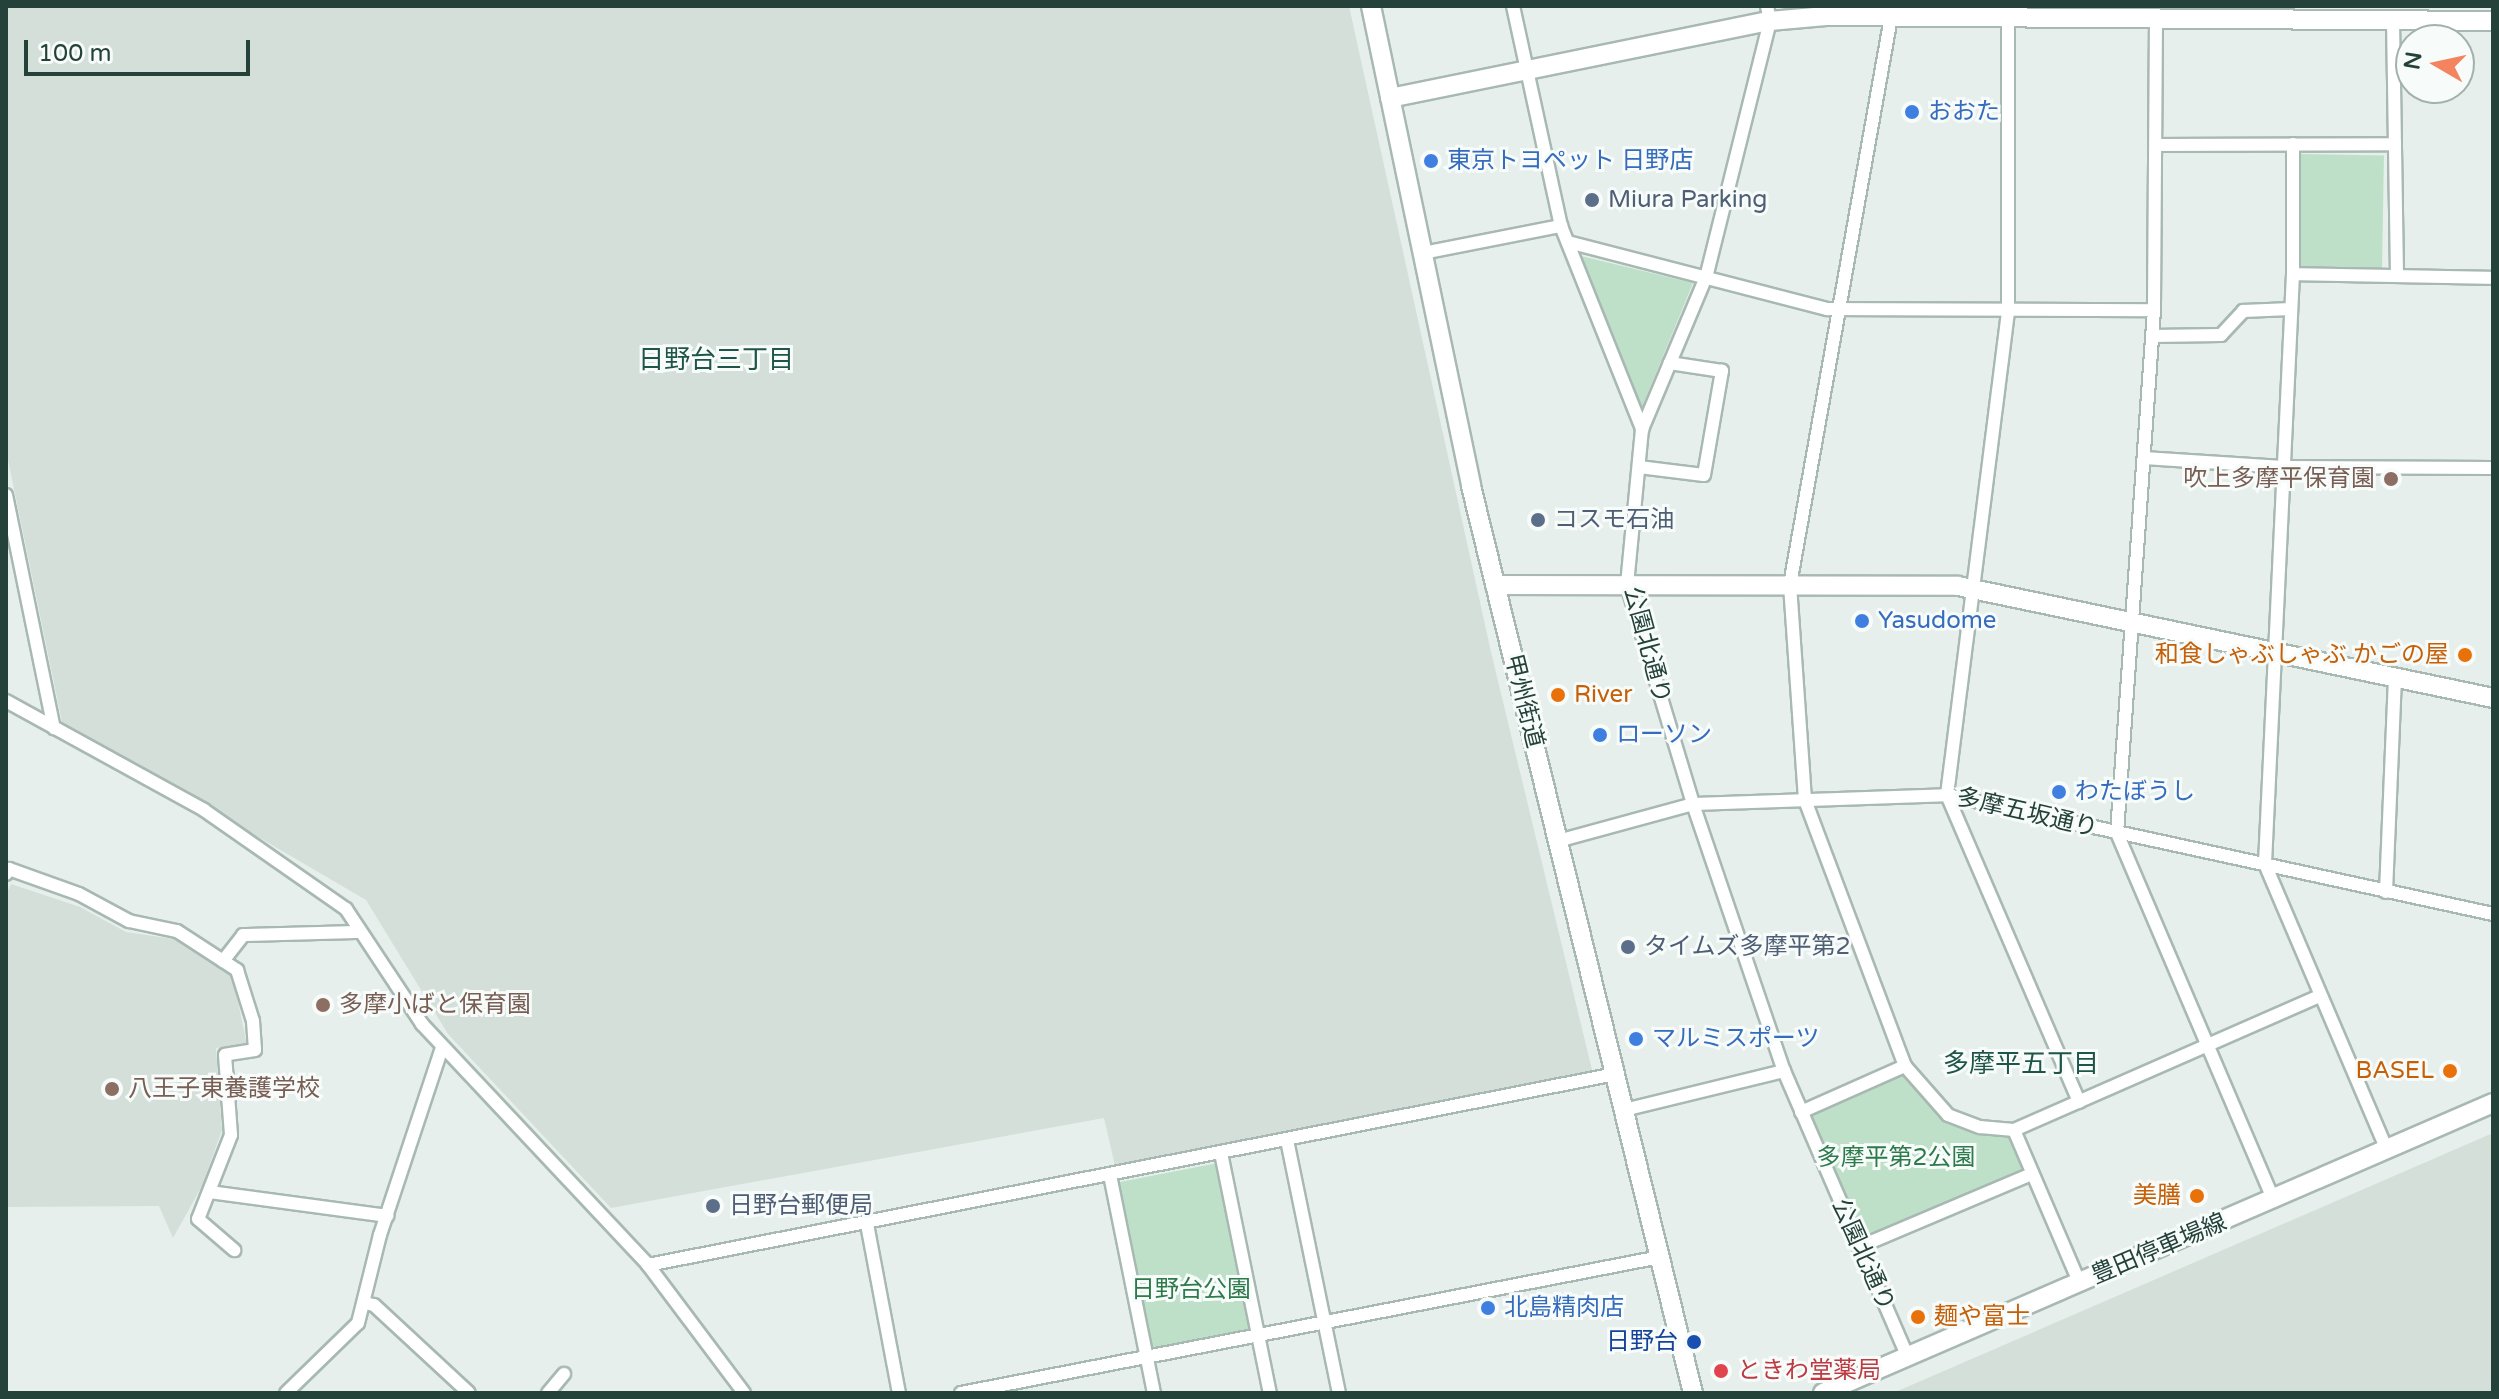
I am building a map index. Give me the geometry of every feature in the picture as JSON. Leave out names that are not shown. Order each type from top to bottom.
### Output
[{"type":"main road","name":"甲州街道","points":[[1371,6],[1495,585],[1693,1393]]},
{"type":"main road","points":[[1390,98],[1526,71],[1768,13],[1894,12],[2008,19],[2156,19],[2258,13],[2393,20],[2428,13],[2493,21]]},
{"type":"main road","points":[[1495,585],[1973,587],[2493,698]]},
{"type":"main road","name":"豊田停車場線","points":[[1823,1393],[2274,1201],[2493,1103]]},
{"type":"street","points":[[1513,6],[1561,226],[1642,429]]},
{"type":"street","points":[[1894,12],[1790,585],[1805,800],[1905,1066],[1948,1115],[1980,1127],[2014,1130],[2319,996]]},
{"type":"street","name":"公園北通り","points":[[1768,13],[1706,277],[1642,429],[1627,585],[1693,804],[1784,1071],[1908,1357]]},
{"type":"street","points":[[2008,19],[2008,312],[1947,795],[2079,1102]]},
{"type":"street","points":[[2156,19],[2154,310],[2117,833],[2274,1201]]},
{"type":"street","points":[[2393,20],[2397,276]]},
{"type":"street","points":[[2293,144],[2293,274],[2265,864],[2387,1150]]},
{"type":"street","points":[[2156,145],[2395,144]]},
{"type":"street","points":[[1423,253],[1561,226]]},
{"type":"street","points":[[1568,242],[1839,310],[2154,310]]},
{"type":"street","points":[[2293,274],[2493,278]]},
{"type":"street","points":[[2152,336],[2221,335],[2243,311],[2291,309]]},
{"type":"street","points":[[1639,467],[1704,475],[1722,371],[1670,363]]},
{"type":"street","points":[[2144,458],[2283,467],[2493,468]]},
{"type":"street","points":[[6,495],[54,728]]},
{"type":"street","points":[[2386,892],[2395,677]]},
{"type":"street","points":[[6,701],[204,810],[346,909],[442,1048],[648,1265],[744,1393]]},
{"type":"street","name":"多摩五坂通り","points":[[1558,841],[1693,804],[1947,795],[2493,914]]},
{"type":"street","points":[[6,874],[9,869],[79,894],[129,921],[177,931],[237,970],[253,1021],[255,1050],[225,1055],[231,1135],[198,1219],[234,1250]]},
{"type":"street","points":[[223,961],[243,935],[359,932]]},
{"type":"street","points":[[286,1393],[354,1329],[365,1303],[387,1216],[442,1048]]},
{"type":"street","points":[[1801,1112],[1905,1066]]},
{"type":"street","points":[[1624,1110],[1784,1071]]},
{"type":"street","points":[[648,1265],[1615,1074]]},
{"type":"street","points":[[2014,1130],[2079,1282]]},
{"type":"street","points":[[1287,1140],[1339,1393]]},
{"type":"street","points":[[1221,1153],[1270,1393]]},
{"type":"street","points":[[1859,1247],[2032,1174]]},
{"type":"street","points":[[1110,1175],[1154,1393]]},
{"type":"street","points":[[210,1192],[387,1216]]},
{"type":"street","points":[[867,1224],[899,1393]]},
{"type":"street","points":[[961,1393],[1660,1257]]},
{"type":"street","points":[[365,1303],[374,1305],[469,1393]]},
{"type":"street","points":[[548,1393],[564,1374]]},
{"type":"shaded area","points":[[6,6],[1349,6],[1491,652],[1593,1074],[1116,1170],[1104,1118],[611,1208],[448,1034],[366,900],[62,722],[6,450]]},
{"type":"shaded area","points":[[1911,6],[2251,6],[2251,11]]},
{"type":"shaded area","name":"八王子東養護学校","points":[[11,884],[80,907],[126,932],[174,939],[232,973],[247,1045],[216,1048],[222,1130],[202,1186],[173,1238],[159,1206],[6,1207],[6,894]]},
{"type":"shaded area","points":[[2493,1133],[2493,1393],[1893,1393]]},
{"type":"green space","points":[[2301,154],[2384,155],[2382,269],[2299,268]]},
{"type":"green space","points":[[1581,256],[1693,283],[1640,412]]},
{"type":"green space","name":"多摩平第2公園","points":[[1905,1066],[1948,1115],[2014,1130],[2032,1174],[1859,1247],[1801,1112]]},
{"type":"green space","name":"日野台公園","points":[[1223,1162],[1257,1336],[1146,1357],[1112,1184]]},
{"type":"place","name":"おおた","points":[[1912,112]]},
{"type":"place","name":"東京トヨペット 日野店","points":[[1431,161]]},
{"type":"place","name":"Miura Parking","points":[[1592,200]]},
{"type":"place","name":"吹上多摩平保育園","points":[[2391,479]]},
{"type":"place","name":"コスモ石油","points":[[1538,520]]},
{"type":"place","name":"Yasudome","points":[[1862,621]]},
{"type":"place","name":"和食しゃぶしゃぶ かごの屋","points":[[2465,655]]},
{"type":"place","name":"River","points":[[1558,695]]},
{"type":"place","name":"ローソン","points":[[1600,735]]},
{"type":"place","name":"わたぼうし","points":[[2059,792]]},
{"type":"place","name":"タイムズ多摩平第2","points":[[1628,947]]},
{"type":"place","name":"多摩小ばと保育園","points":[[323,1005]]},
{"type":"place","name":"マルミスポーツ","points":[[1636,1039]]},
{"type":"place","name":"BASEL","points":[[2450,1071]]},
{"type":"place","name":"八王子東養護学校","points":[[112,1089]]},
{"type":"place","name":"美膳","points":[[2197,1196]]},
{"type":"place","name":"日野台郵便局","points":[[713,1206]]},
{"type":"place","name":"北島精肉店","points":[[1488,1308]]},
{"type":"place","name":"麺や富士","points":[[1918,1317]]},
{"type":"place","name":"日野台","points":[[1694,1342]]},
{"type":"place","name":"ときわ堂薬局","points":[[1721,1371]]},
{"type":"district","name":"日野台三丁目","points":[[716,360]]},
{"type":"district","name":"多摩平五丁目","points":[[2021,1064]]}]
